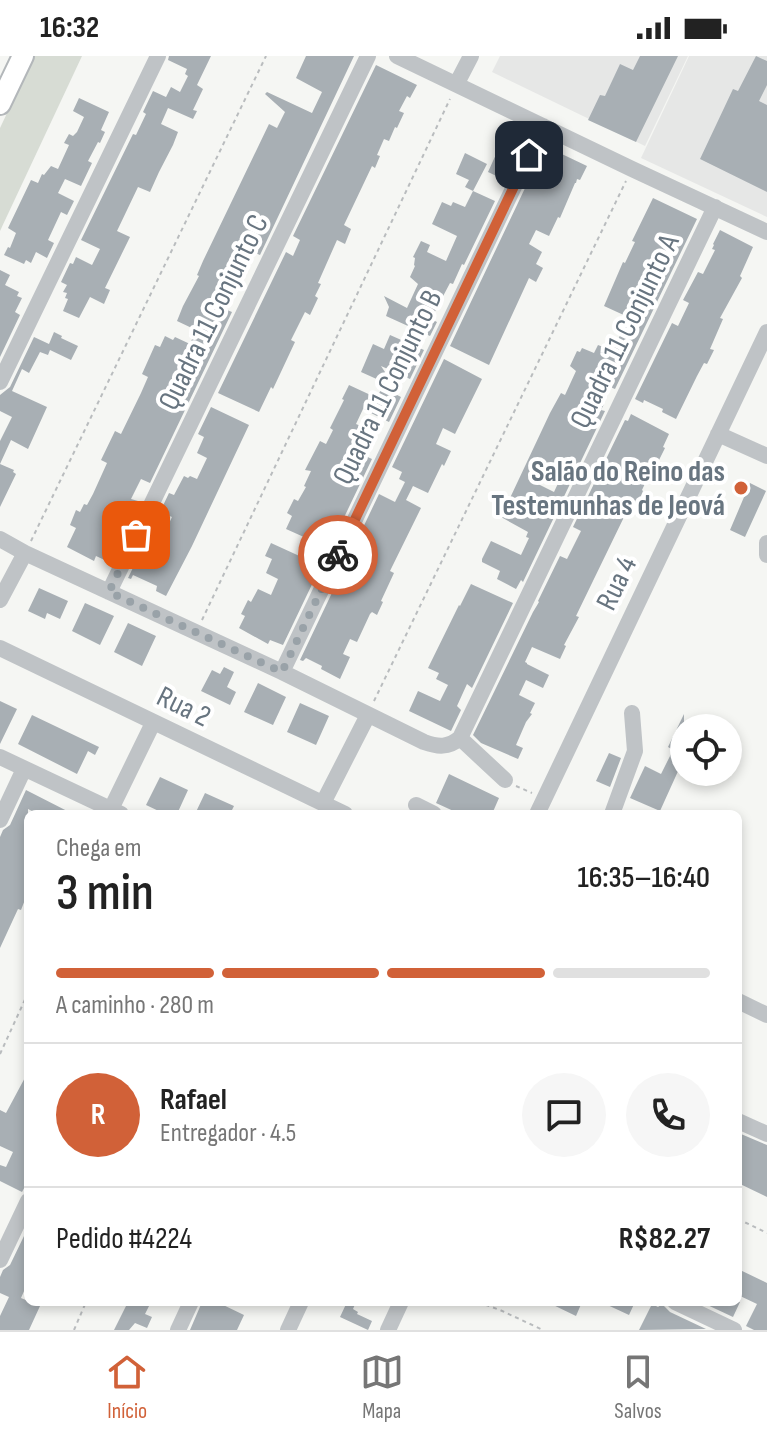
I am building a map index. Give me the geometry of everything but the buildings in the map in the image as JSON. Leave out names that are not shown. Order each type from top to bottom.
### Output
[{"type":"main road","points":[[0,104],[23,56]]},
{"type":"street","points":[[0,382],[158,56]]},
{"type":"street","name":"Quadra 11 Conjunto C","points":[[109,592],[368,56]]},
{"type":"street","points":[[397,56],[767,232]]},
{"type":"street","points":[[457,83],[471,56]]},
{"type":"street","name":"Quadra 11 Conjunto B","points":[[282,672],[543,126]]},
{"type":"street","name":"Quadra 11 Conjunto A","points":[[460,738],[715,207]]},
{"type":"street","name":"Rua 4","points":[[540,807],[767,332]]},
{"type":"street","points":[[718,434],[767,456]]},
{"type":"street","points":[[0,539],[424,742],[437,747],[453,744],[460,738],[505,780]]},
{"type":"street","points":[[767,543],[767,555]]},
{"type":"street","points":[[0,600],[25,553]]},
{"type":"street","name":"Rua 2","points":[[0,648],[337,810]]},
{"type":"street","points":[[613,810],[635,751],[632,713]]},
{"type":"street","points":[[323,803],[368,715]]},
{"type":"street","points":[[117,810],[153,723]]},
{"type":"street","points":[[0,757],[112,810]]},
{"type":"street","points":[[0,820],[24,769]]},
{"type":"street","points":[[416,805],[426,810]]},
{"type":"street","points":[[742,1003],[767,1015]]},
{"type":"street","points":[[742,1123],[767,1134]]},
{"type":"street","points":[[0,1260],[24,1209]]},
{"type":"street","points":[[178,1330],[189,1306]]},
{"type":"street","points":[[288,1330],[299,1306]]},
{"type":"street","points":[[388,1330],[399,1306]]},
{"type":"street","points":[[683,1306],[734,1330]]},
{"type":"path","points":[[25,553],[266,56]]},
{"type":"path","points":[[196,632],[457,83]]},
{"type":"path","points":[[368,715],[632,169]]},
{"type":"path","points":[[505,780],[540,807]]},
{"type":"path","points":[[0,1054],[24,1002]]},
{"type":"path","points":[[742,1221],[767,1233]]},
{"type":"path","points":[[74,1330],[84,1306]]},
{"type":"path","points":[[489,1306],[543,1330]]},
{"type":"shaded area","points":[[34,56],[82,56],[0,231],[0,128]]},
{"type":"shaded area","points":[[500,56],[688,56],[645,146],[492,72]]},
{"type":"shaded area","points":[[689,56],[767,56],[767,217],[641,158]]},
{"type":"way so far","points":[[136,535],[109,592],[282,672],[338,555]]},
{"type":"place","name":"Salão do Reino das Testemunhas de Jeová","points":[[741,488]]},
{"type":"route","points":[[338,555],[529,155]]}]
